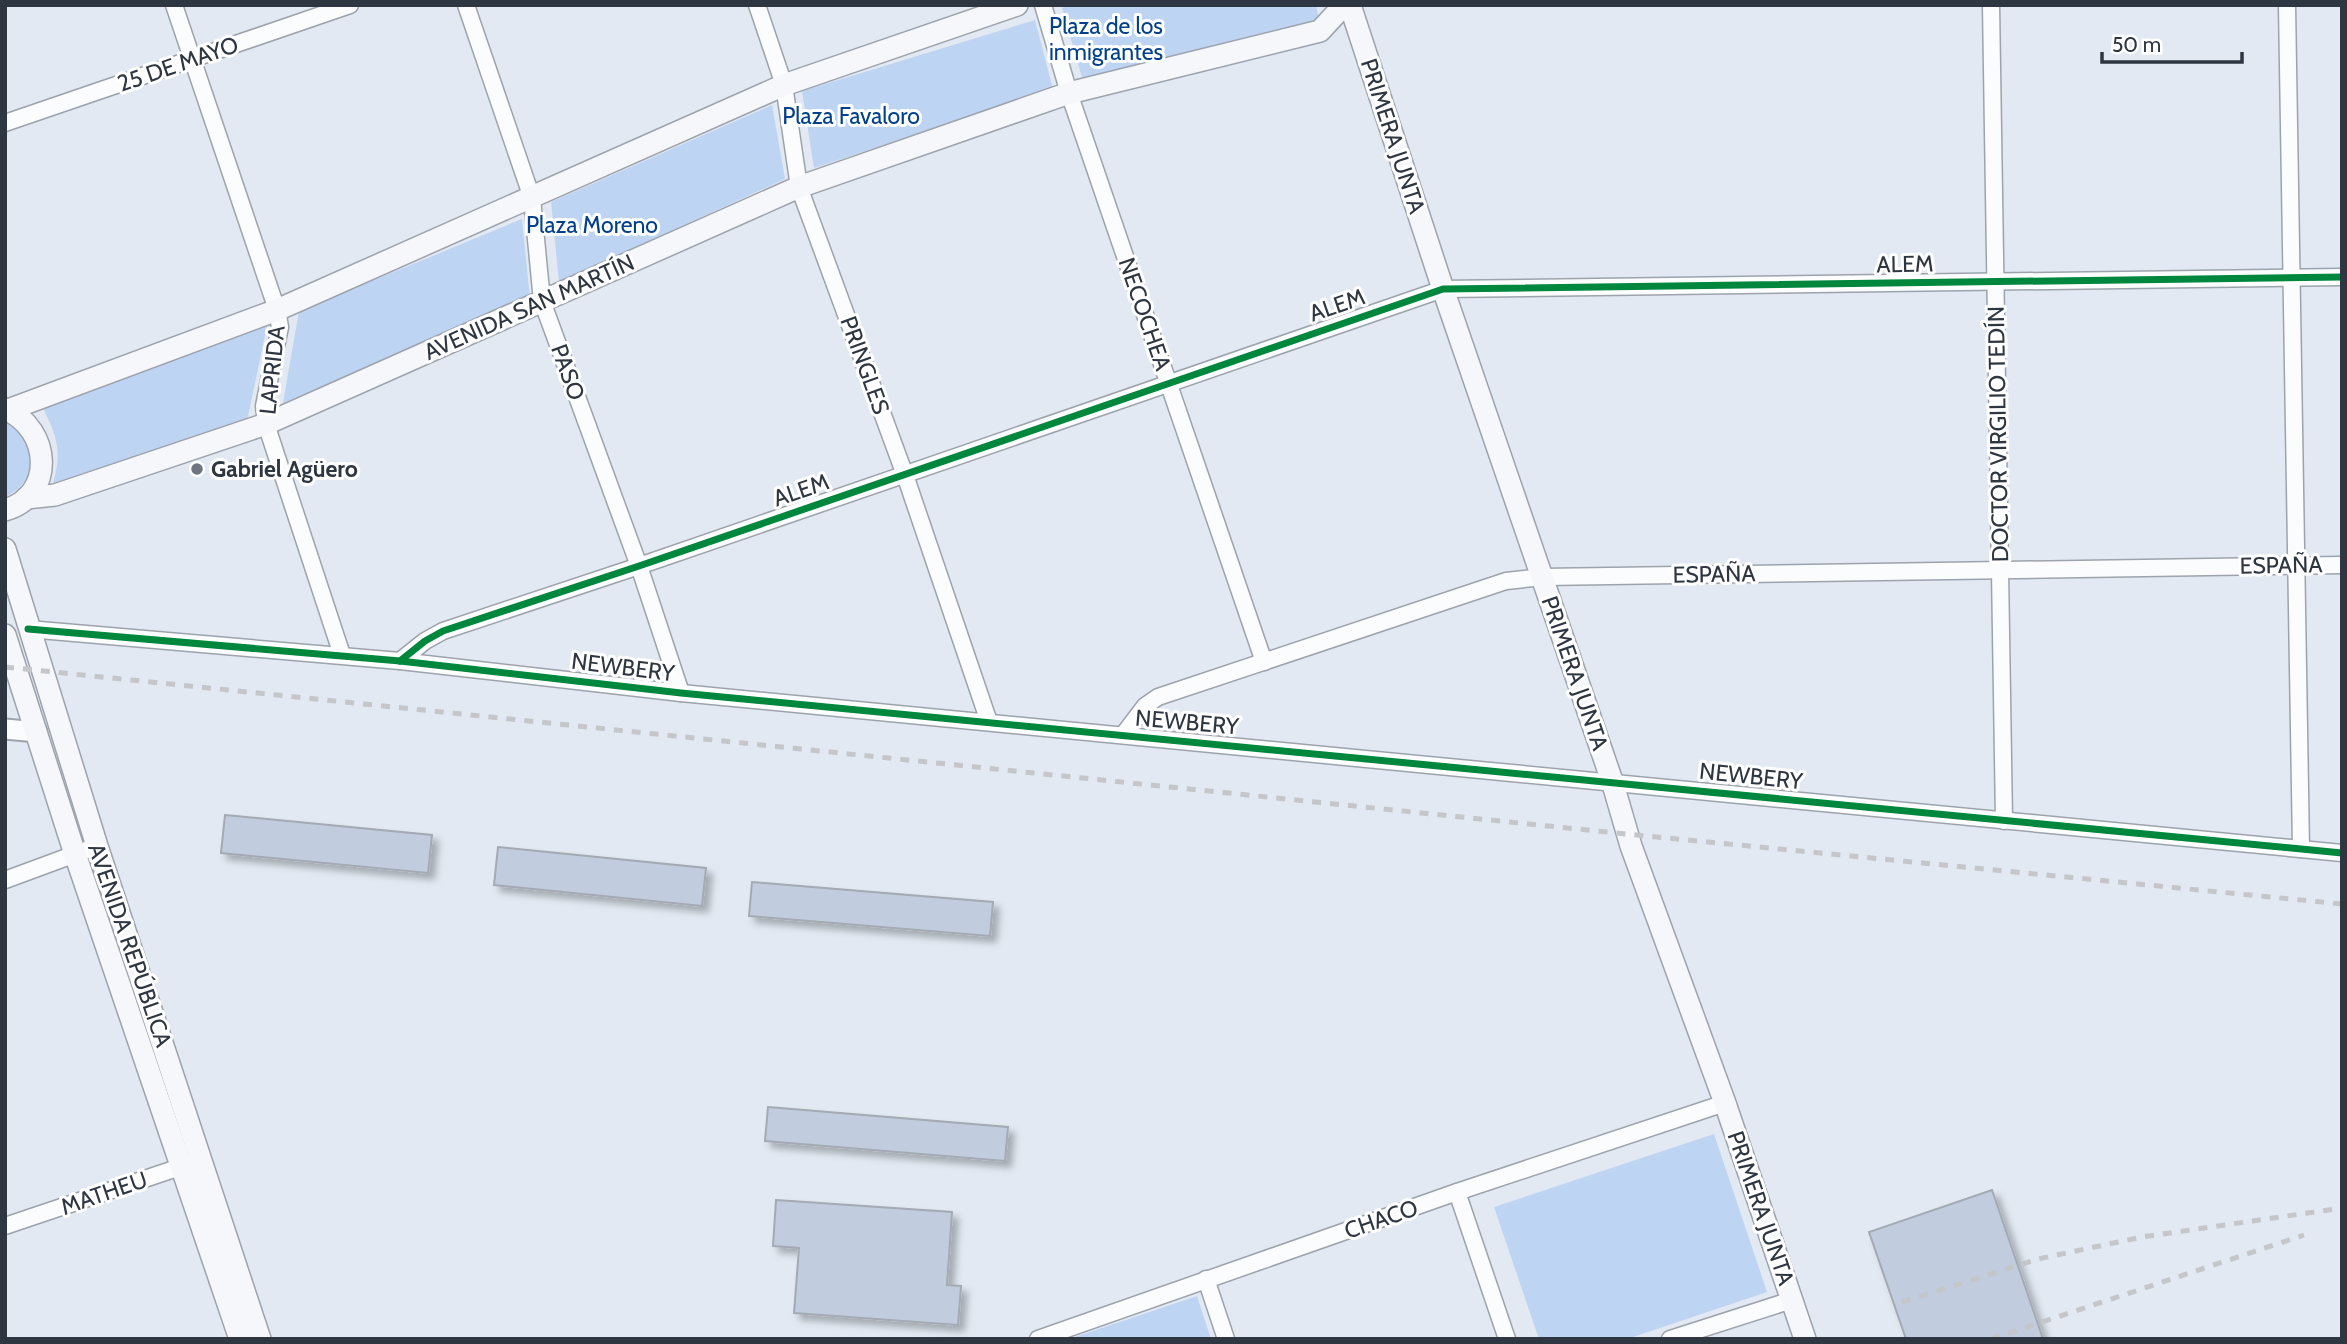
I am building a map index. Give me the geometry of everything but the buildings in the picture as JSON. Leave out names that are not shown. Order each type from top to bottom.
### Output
[{"type":"main road","points":[[7,410],[277,310],[784,85],[1017,5]]},
{"type":"main road","name":"AVENIDA SAN MARTÍN","points":[[26,498],[55,495],[266,424],[799,187],[1069,93],[1320,31],[1344,5]]},
{"type":"main road","name":"PRIMERA JUNTA","points":[[1350,5],[1443,289],[1612,781],[1630,846],[1725,1103],[1805,1339]]},
{"type":"main road","points":[[5,510],[26,498],[37,484],[42,467],[41,449],[35,433],[23,419],[7,410]]},
{"type":"main road","name":"AVENIDA REPÚBLICA","points":[[5,549],[192,1163],[240,1339]]},
{"type":"main road","name":"AVENIDA REPÚBLICA","points":[[5,635],[75,855],[260,1339]]},
{"type":"street","name":"LAPRIDA","points":[[174,5],[277,310],[280,327],[264,406],[266,424],[342,655]]},
{"type":"street","name":"25 DE MAYO","points":[[5,123],[351,5]]},
{"type":"street","name":"PASO","points":[[466,5],[532,198],[542,301],[639,566],[681,693]]},
{"type":"street","name":"PRINGLES","points":[[757,5],[784,85],[799,187],[905,475],[989,722]]},
{"type":"street","name":"NECOCHEA","points":[[1043,5],[1069,93],[1264,662]]},
{"type":"street","name":"DOCTOR VIRGILIO TEDÍN","points":[[1992,5],[2004,821]]},
{"type":"street","points":[[2287,5],[2301,849]]},
{"type":"street","name":"ALEM","points":[[400,661],[443,631],[1443,289],[2342,277]]},
{"type":"street","name":"ESPAÑA","points":[[1123,735],[1145,706],[1158,697],[1506,580],[1543,577],[2342,565]]},
{"type":"street","name":"NEWBERY","points":[[28,629],[342,655],[681,693],[2342,853]]},
{"type":"street","points":[[5,729],[37,732]]},
{"type":"street","points":[[5,880],[97,846]]},
{"type":"street","name":"CHACO","points":[[1045,1338],[1457,1192],[1725,1103]]},
{"type":"street","name":"MATHEU","points":[[5,1226],[192,1163]]},
{"type":"street","points":[[1457,1192],[1507,1339]]},
{"type":"street","points":[[1206,1279],[1226,1339]]},
{"type":"street","points":[[1670,1339],[1792,1300]]},
{"type":"green space","name":"Plaza de los inmigrantes","points":[[1072,5],[1316,5],[1319,20],[1083,81],[1062,8]]},
{"type":"green space","name":"Plaza Favaloro","points":[[1035,20],[1053,89],[814,168],[802,91]]},
{"type":"green space","name":"Plaza Moreno","points":[[772,105],[785,179],[559,282],[551,202]]},
{"type":"green space","points":[[522,219],[530,299],[283,403],[299,311]]},
{"type":"green space","points":[[267,326],[247,421],[53,483],[58,451],[51,424],[41,404]]},
{"type":"green space","points":[[5,421],[23,438],[30,460],[25,481],[5,497]]},
{"type":"green space","points":[[1714,1134],[1767,1292],[1627,1339],[1539,1339],[1494,1207]]},
{"type":"green space","points":[[1197,1296],[1211,1339],[1069,1339]]},
{"type":"railway","points":[[5,667],[1626,834],[2342,904]]},
{"type":"railway","points":[[1902,1302],[2038,1259],[2142,1237],[2342,1208]]},
{"type":"railway","points":[[1991,1339],[2304,1235]]},
{"type":"cycle path","points":[[400,661],[443,631],[1443,289],[2342,277]]},
{"type":"cycle path","points":[[28,629],[400,661],[681,693],[2342,853]]},
{"type":"place","name":"Gabriel Agüero","points":[[197,469]]}]
